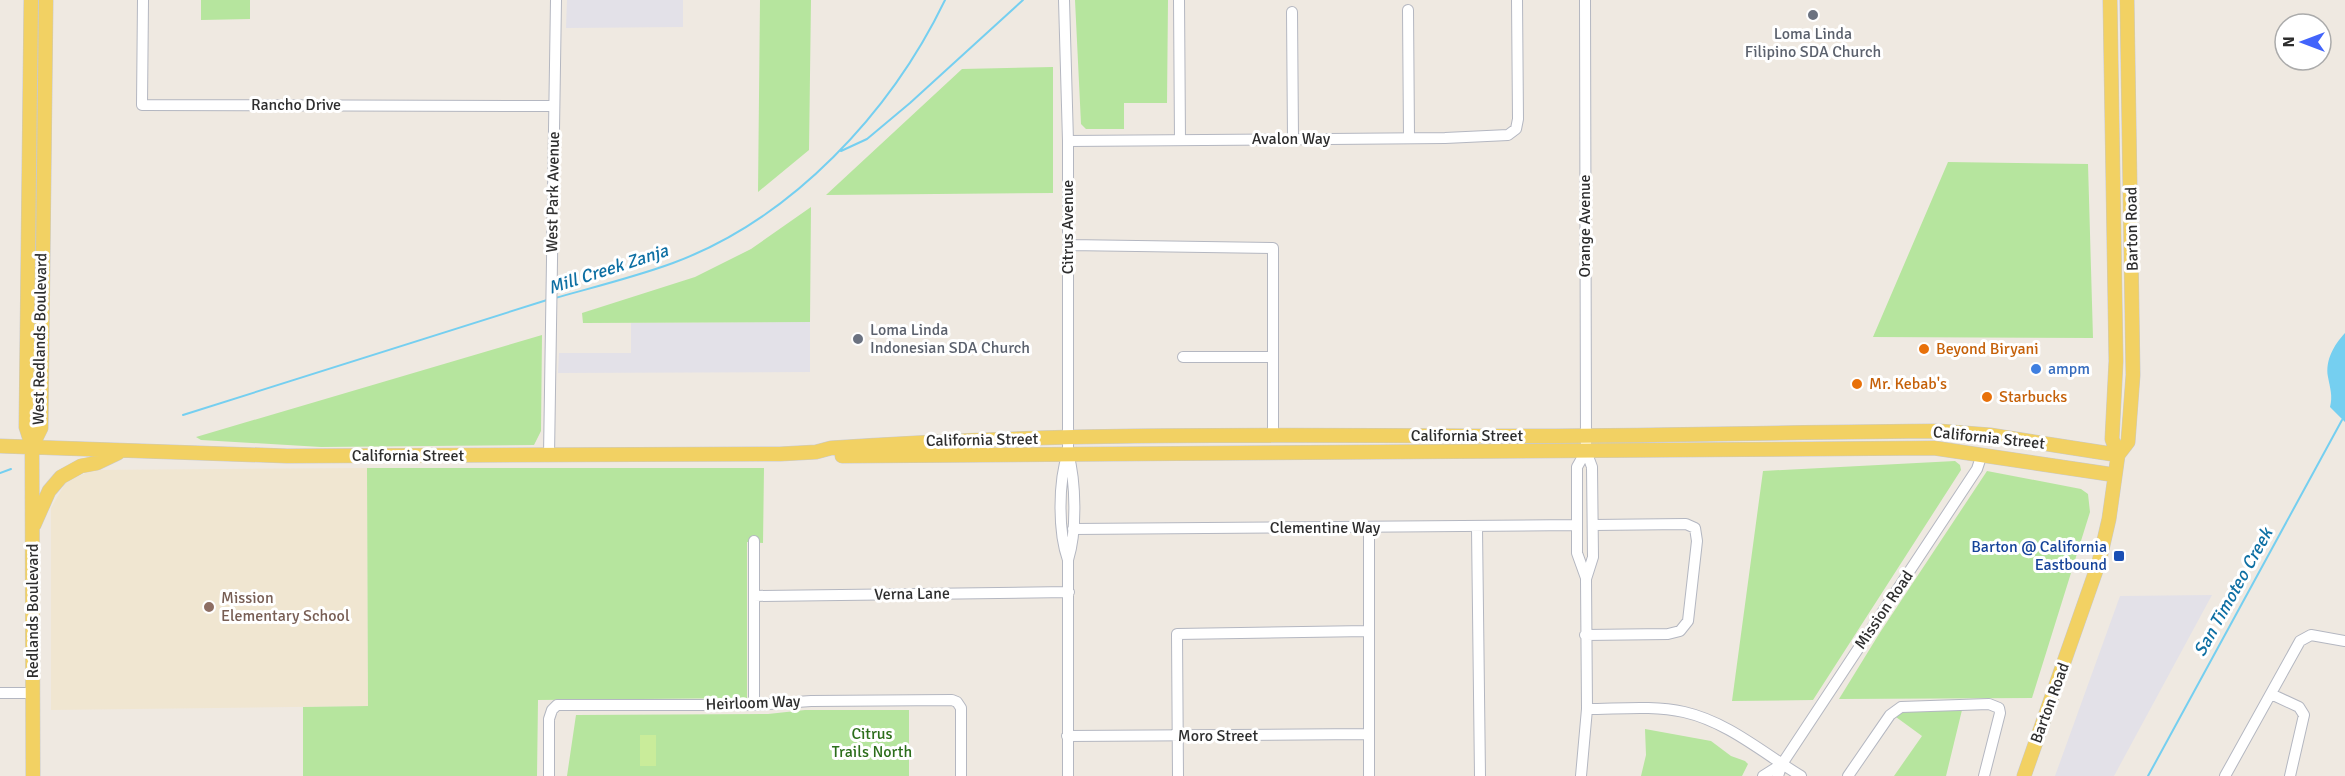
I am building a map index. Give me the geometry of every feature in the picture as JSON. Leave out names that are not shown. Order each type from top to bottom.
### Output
[{"type":"main road","name":"West Redlands Boulevard","points":[[31,0],[26,427],[32,446]]},
{"type":"main road","name":"West Redlands Boulevard","points":[[32,446],[40,428],[46,0]]},
{"type":"main road","name":"Barton Road","points":[[2110,0],[2116,361],[2112,439],[2118,455]]},
{"type":"main road","name":"Barton Road","points":[[2024,776],[2099,562],[2109,519],[2118,455],[2128,442],[2133,375],[2127,0]]},
{"type":"main road","points":[[31,62],[38,78],[37,121],[43,127]]},
{"type":"main road","points":[[29,146],[36,155],[37,196],[43,206]]},
{"type":"main road","points":[[1884,431],[1884,448]]},
{"type":"main road","name":"California Street","points":[[0,446],[287,456],[549,456],[780,454],[946,440],[1273,435],[1586,436],[1884,431],[1961,432],[2118,455]]},
{"type":"main road","name":"Redlands Boulevard","points":[[32,446],[33,776]]},
{"type":"main road","name":"California Street","points":[[816,452],[831,456],[1934,448],[2115,475]]},
{"type":"main road","points":[[33,527],[49,491],[61,477],[81,466],[97,463],[121,451]]},
{"type":"street","name":"Rancho Drive","points":[[143,0],[142,105],[554,106]]},
{"type":"street","name":"West Park Avenue","points":[[549,456],[556,0]]},
{"type":"street","name":"Citrus Avenue","points":[[1064,0],[1068,141],[1068,453],[1072,469],[1073,529],[1073,544],[1068,560]]},
{"type":"street","points":[[1179,0],[1180,140]]},
{"type":"street","name":"Avalon Way","points":[[1068,141],[1409,138],[1500,136],[1513,132],[1518,119],[1517,0]]},
{"type":"street","name":"Orange Avenue","points":[[1581,776],[1587,709],[1586,579],[1593,557],[1592,467],[1586,451],[1585,0]]},
{"type":"street","points":[[1408,10],[1409,138]]},
{"type":"street","points":[[1292,12],[1293,139]]},
{"type":"street","points":[[1068,245],[1273,248],[1273,435]]},
{"type":"street","points":[[1183,357],[1273,357]]},
{"type":"street","name":"Orange Avenue","points":[[1586,451],[1577,467],[1577,553],[1586,579]]},
{"type":"street","name":"Citrus Avenue","points":[[1068,453],[1062,470],[1062,544],[1068,560],[1069,592],[1068,776]]},
{"type":"street","name":"Mission Road","points":[[1778,776],[1782,764],[1977,469],[1982,454]]},
{"type":"street","points":[[1585,635],[1668,634],[1680,631],[1688,621],[1697,541],[1695,528],[1686,524],[1593,525]]},
{"type":"street","name":"Clementine Way","points":[[1073,529],[1477,528],[1577,525]]},
{"type":"street","points":[[1369,528],[1369,776]]},
{"type":"street","points":[[1477,528],[1480,776]]},
{"type":"street","points":[[754,541],[754,705]]},
{"type":"street","name":"Verna Lane","points":[[754,596],[1069,592]]},
{"type":"street","points":[[1178,776],[1177,634],[1368,631]]},
{"type":"street","points":[[2225,776],[2300,641],[2311,635],[2345,641]]},
{"type":"street","points":[[0,693],[33,693]]},
{"type":"street","points":[[2271,693],[2299,707],[2304,715],[2290,776]]},
{"type":"street","name":"Heirloom Way","points":[[549,776],[549,719],[552,710],[557,705],[754,705],[811,701],[957,702],[961,708],[961,776]]},
{"type":"street","points":[[1848,776],[1890,715],[1901,707],[1989,704],[1999,708],[2000,720],[1984,776]]},
{"type":"street","points":[[1587,709],[1648,709],[1683,712],[1717,724],[1801,776]]},
{"type":"street","name":"Moro Street","points":[[1067,736],[1368,734]]},
{"type":"street","name":"Mission Road","points":[[1763,776],[1765,772],[1782,764]]},
{"type":"shaded area","points":[[567,0],[683,0],[683,27],[566,28]]},
{"type":"shaded area","points":[[810,322],[810,372],[558,373],[559,353],[631,353],[631,323]]},
{"type":"shaded area","name":"Mission Elementary School","points":[[367,468],[368,706],[51,710],[51,508],[66,482],[92,470]]},
{"type":"shaded area","points":[[2212,595],[2114,776],[2055,776],[2120,596]]},
{"type":"green space","points":[[201,0],[250,0],[250,19],[201,20]]},
{"type":"green space","points":[[760,0],[811,0],[809,150],[758,192]]},
{"type":"green space","points":[[1075,0],[1168,0],[1167,103],[1124,103],[1124,129],[1086,129],[1081,124]]},
{"type":"green space","points":[[1053,67],[1053,193],[826,195],[962,69]]},
{"type":"green space","points":[[1948,162],[2088,164],[2093,338],[1873,337]]},
{"type":"green space","points":[[811,207],[810,322],[583,323],[582,313],[695,277],[751,249]]},
{"type":"green space","points":[[542,335],[541,431],[534,445],[321,447],[201,440],[196,437]]},
{"type":"green space","points":[[1955,461],[1960,465],[1961,470],[1813,700],[1732,701],[1763,471]]},
{"type":"green space","points":[[367,468],[764,468],[763,543],[747,542],[747,698],[538,700],[537,776],[303,776],[303,707],[368,706]]},
{"type":"green space","points":[[1987,471],[2081,489],[2088,494],[2090,512],[2032,698],[1839,699],[1879,634]]},
{"type":"green space","name":"Citrus Trails North","points":[[805,710],[909,710],[909,776],[567,776],[576,715],[768,714]]},
{"type":"green space","points":[[1962,710],[1946,776],[1894,776],[1922,736],[1896,717],[1901,712]]},
{"type":"green space","points":[[1645,729],[1711,741],[1731,756],[1748,764],[1742,776],[1641,776],[1646,755]]},
{"type":"green space","points":[[640,735],[656,735],[656,766],[640,766]]},
{"type":"water","points":[[2345,333],[2345,422],[2330,407],[2331,396],[2327,371],[2331,353]]},
{"type":"waterway","name":"Mill Creek Zanja","points":[[555,298],[659,268],[717,244],[758,219],[797,190],[867,121],[923,42],[945,0]]},
{"type":"waterway","points":[[841,151],[867,139],[1023,0]]},
{"type":"waterway","name":"Mill Creek Zanja","points":[[183,415],[547,300]]},
{"type":"waterway","name":"San Timoteo Creek","points":[[2148,776],[2342,420]]},
{"type":"waterway","name":"Mill Creek Zanja","points":[[0,473],[11,469]]},
{"type":"place","name":"Loma Linda Filipino SDA Church","points":[[1813,15]]},
{"type":"place","name":"Loma Linda Indonesian SDA Church","points":[[858,339]]},
{"type":"place","name":"Beyond Biryani","points":[[1924,349]]},
{"type":"place","name":"ampm","points":[[2036,369]]},
{"type":"place","name":"Mr. Kebab's","points":[[1857,384]]},
{"type":"place","name":"Starbucks","points":[[1987,397]]},
{"type":"place","name":"Barton @ California Eastbound","points":[[2119,556]]},
{"type":"place","name":"Mission Elementary School","points":[[209,607]]}]
